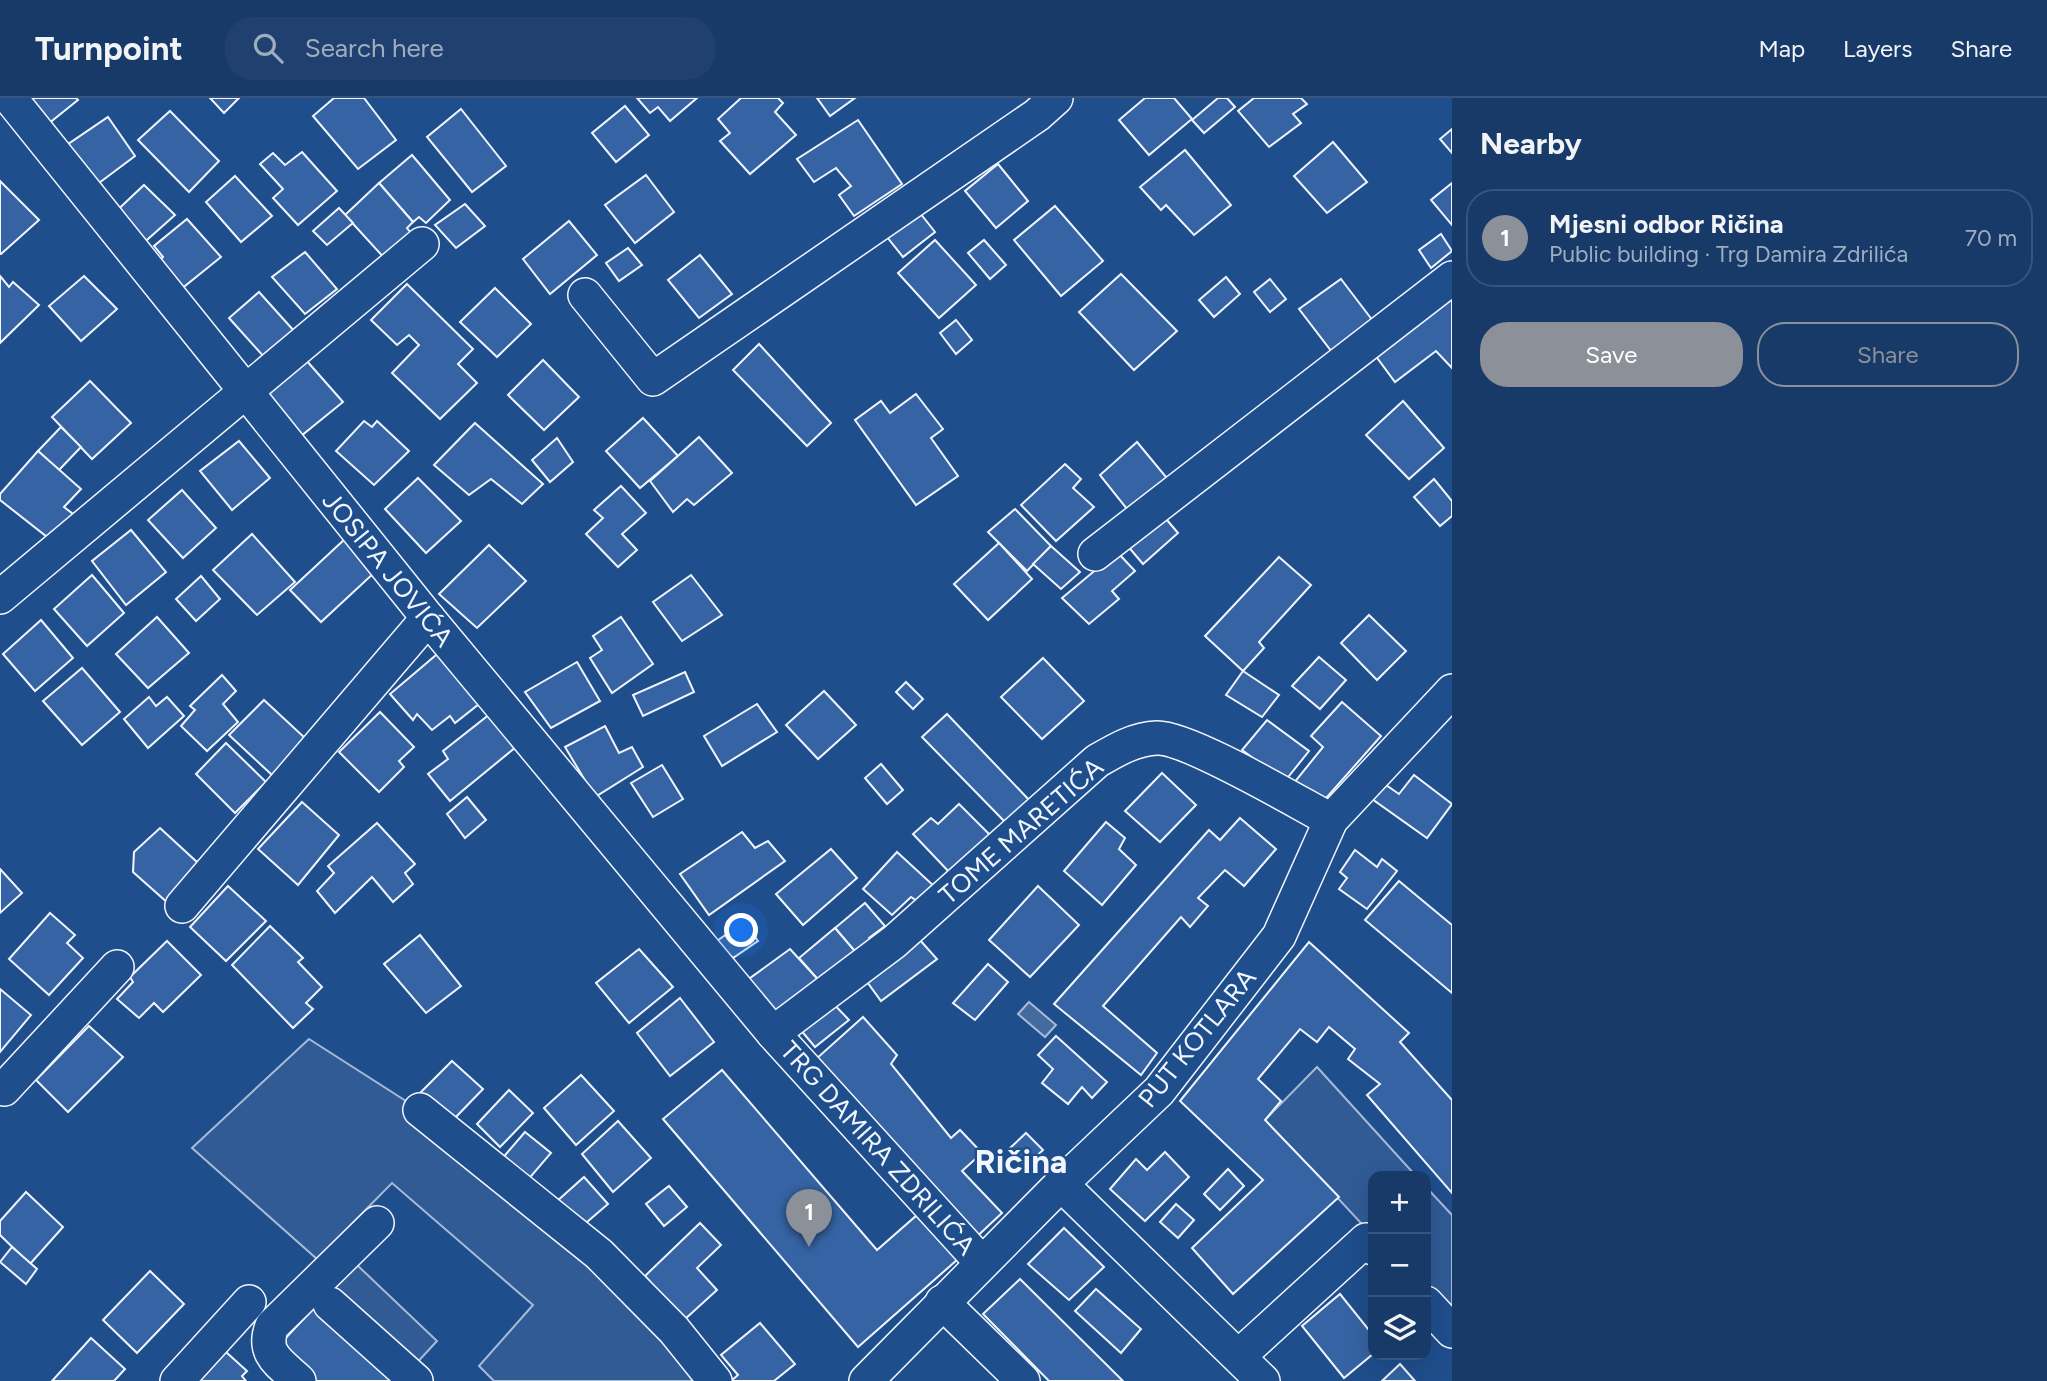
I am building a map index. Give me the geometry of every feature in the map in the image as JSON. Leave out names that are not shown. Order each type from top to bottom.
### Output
[{"type":"street","points":[[585,295],[653,379],[1037,115],[1056,98]]},
{"type":"street","name":"JOSIPA JOVIĆA","points":[[9,108],[773,1033]]},
{"type":"street","points":[[0,597],[422,244]]},
{"type":"street","points":[[1095,554],[1452,278]]},
{"type":"street","points":[[182,906],[428,618]]},
{"type":"street","name":"PUT KOTLARA","points":[[866,1381],[1061,1184],[1159,1091],[1279,936],[1331,820],[1452,691]]},
{"type":"street","name":"TOME MARETIĆA","points":[[773,1033],[894,942],[1097,761],[1124,744],[1158,738],[1188,745],[1331,820]]},
{"type":"street","points":[[0,1086],[4,1089],[117,967]]},
{"type":"street","name":"TRG DAMIRA ZDRILIĆA","points":[[773,1033],[982,1263]]},
{"type":"street","points":[[419,1110],[599,1254],[674,1330],[715,1381]]},
{"type":"street","points":[[1061,1184],[1264,1381]]},
{"type":"street","points":[[299,1381],[271,1354],[267,1340],[272,1326],[377,1223]]},
{"type":"street","points":[[1240,1355],[1366,1240],[1368,1242]]},
{"type":"street","points":[[177,1381],[249,1302]]},
{"type":"street","points":[[942,1303],[1023,1381]]},
{"type":"street","points":[[330,1304],[416,1381]]},
{"type":"street","points":[[1431,1308],[1452,1331]]},
{"type":"shaded area","points":[[1029,1002],[1056,1025],[1045,1037],[1018,1014]]},
{"type":"shaded area","points":[[309,1039],[420,1110],[715,1381],[494,1381],[479,1366],[533,1305],[392,1183],[317,1259],[192,1148]]},
{"type":"shaded area","points":[[1317,1067],[1411,1171],[1368,1171],[1368,1231],[1265,1120]]},
{"type":"shaded area","points":[[1431,1192],[1452,1215],[1452,1325],[1431,1301]]},
{"type":"shaded area","points":[[356,1264],[437,1341],[400,1381],[315,1307]]},
{"type":"building","points":[[19,98],[76,98],[78,100],[43,128]]},
{"type":"building","points":[[210,98],[239,98],[224,113]]},
{"type":"building","points":[[334,98],[364,98],[396,140],[358,169],[313,116]]},
{"type":"building","points":[[637,98],[697,98],[670,121],[658,107],[650,113]]},
{"type":"building","points":[[741,98],[778,98],[783,103],[775,112],[796,135],[750,174],[720,141],[730,133],[718,119]]},
{"type":"building","points":[[817,98],[855,98],[830,116]]},
{"type":"building","points":[[1145,98],[1174,98],[1192,119],[1149,155],[1119,120]]},
{"type":"building","points":[[1218,98],[1227,98],[1235,107],[1204,133],[1192,120]]},
{"type":"building","points":[[1254,98],[1301,98],[1307,104],[1293,114],[1301,123],[1269,147],[1238,111]]},
{"type":"building","points":[[625,106],[649,135],[616,162],[592,133]]},
{"type":"building","points":[[461,109],[506,166],[472,192],[427,137]]},
{"type":"building","points":[[170,111],[219,161],[189,192],[138,140]]},
{"type":"building","points":[[108,117],[135,156],[95,186],[58,151]]},
{"type":"building","points":[[858,120],[902,184],[854,216],[839,195],[851,186],[836,168],[814,182],[797,159]]},
{"type":"building","points":[[1452,129],[1452,153],[1440,139]]},
{"type":"building","points":[[1333,142],[1367,182],[1327,213],[1294,176]]},
{"type":"building","points":[[1185,150],[1231,205],[1194,235],[1166,205],[1161,210],[1140,187]]},
{"type":"building","points":[[302,152],[337,191],[298,225],[273,198],[283,189],[260,164],[273,153],[285,165]]},
{"type":"building","points":[[412,155],[450,200],[426,223],[419,217],[413,222],[379,183]]},
{"type":"building","points":[[998,164],[1028,201],[996,228],[965,191]]},
{"type":"building","points":[[646,175],[674,212],[635,243],[605,205]]},
{"type":"building","points":[[235,176],[272,216],[241,242],[206,202]]},
{"type":"building","points":[[0,181],[39,220],[1,254],[0,254]]},
{"type":"building","points":[[379,183],[413,222],[407,228],[415,238],[387,261],[345,215]]},
{"type":"building","points":[[1452,183],[1452,225],[1431,200]]},
{"type":"building","points":[[144,185],[175,215],[139,247],[110,217]]},
{"type":"building","points":[[465,204],[485,226],[456,248],[435,225]]},
{"type":"building","points":[[1055,206],[1103,261],[1061,296],[1014,240]]},
{"type":"building","points":[[339,208],[353,223],[327,245],[313,231]]},
{"type":"building","points":[[920,213],[935,232],[903,257],[887,237]]},
{"type":"building","points":[[187,219],[221,257],[175,294],[152,267],[163,257],[154,246]]},
{"type":"building","points":[[569,221],[597,255],[550,294],[523,259]]},
{"type":"building","points":[[1441,234],[1452,251],[1431,268],[1419,250]]},
{"type":"building","points":[[935,240],[976,285],[939,318],[898,273]]},
{"type":"building","points":[[984,240],[1006,265],[990,279],[968,253]]},
{"type":"building","points":[[628,248],[642,265],[619,281],[606,263]]},
{"type":"building","points":[[305,252],[337,289],[305,314],[272,277]]},
{"type":"building","points":[[700,255],[732,294],[699,318],[668,280]]},
{"type":"building","points":[[1121,274],[1177,331],[1134,370],[1079,312]]},
{"type":"building","points":[[0,276],[9,287],[13,282],[39,305],[0,343]]},
{"type":"building","points":[[84,276],[117,309],[81,341],[49,306]]},
{"type":"building","points":[[1226,277],[1240,294],[1214,317],[1199,300]]},
{"type":"building","points":[[1270,279],[1286,299],[1270,312],[1254,292]]},
{"type":"building","points":[[1341,279],[1373,321],[1332,352],[1299,309]]},
{"type":"building","points":[[407,284],[473,349],[458,364],[477,383],[440,419],[392,373],[419,345],[409,335],[397,345],[371,320]]},
{"type":"building","points":[[495,288],[531,324],[497,357],[460,322]]},
{"type":"building","points":[[259,292],[295,332],[264,357],[229,318]]},
{"type":"building","points":[[1452,295],[1452,368],[1436,351],[1395,382],[1375,355]]},
{"type":"building","points":[[956,320],[972,340],[956,354],[940,333]]},
{"type":"building","points":[[759,344],[831,423],[807,446],[733,370]]},
{"type":"building","points":[[306,360],[343,402],[301,436],[267,395]]},
{"type":"building","points":[[543,360],[579,397],[544,430],[508,395]]},
{"type":"building","points":[[90,381],[131,423],[92,459],[52,417]]},
{"type":"building","points":[[916,394],[943,429],[931,438],[958,476],[916,505],[855,420],[881,401],[890,413]]},
{"type":"building","points":[[1403,401],[1444,448],[1409,479],[1366,435]]},
{"type":"building","points":[[643,418],[678,456],[640,488],[606,451]]},
{"type":"building","points":[[364,421],[372,427],[377,421],[409,451],[374,485],[336,451]]},
{"type":"building","points":[[475,423],[543,484],[522,504],[491,479],[469,495],[434,465]]},
{"type":"building","points":[[61,427],[81,447],[59,470],[38,451]]},
{"type":"building","points":[[699,437],[732,473],[694,505],[687,499],[673,512],[650,481]]},
{"type":"building","points":[[557,438],[573,462],[550,482],[532,460]]},
{"type":"building","points":[[239,441],[270,478],[232,510],[200,471]]},
{"type":"building","points":[[1137,442],[1171,483],[1131,514],[1100,475]]},
{"type":"building","points":[[38,451],[81,489],[64,507],[73,514],[51,540],[0,500],[0,494]]},
{"type":"building","points":[[1065,464],[1081,479],[1073,488],[1094,507],[1056,541],[1021,505]]},
{"type":"building","points":[[418,478],[461,521],[426,553],[385,509]]},
{"type":"building","points":[[1434,479],[1452,501],[1452,516],[1440,526],[1414,497]]},
{"type":"building","points":[[621,486],[646,513],[622,534],[637,550],[618,567],[586,534],[603,518],[594,510]]},
{"type":"building","points":[[182,490],[216,528],[183,558],[148,520]]},
{"type":"building","points":[[1015,509],[1051,546],[1027,571],[988,532]]},
{"type":"building","points":[[1161,513],[1178,533],[1143,564],[1126,544]]},
{"type":"building","points":[[131,530],[166,572],[126,605],[92,561]]},
{"type":"building","points":[[252,534],[295,582],[257,615],[213,570]]},
{"type":"building","points":[[346,538],[375,572],[321,622],[290,590]]},
{"type":"building","points":[[999,543],[1032,579],[988,620],[954,584]]},
{"type":"building","points":[[489,545],[526,581],[477,628],[439,594]]},
{"type":"building","points":[[1051,546],[1080,572],[1061,589],[1033,564]]},
{"type":"building","points":[[1117,552],[1135,571],[1112,591],[1119,599],[1089,624],[1062,598]]},
{"type":"building","points":[[1279,557],[1311,585],[1259,642],[1264,648],[1243,671],[1205,636]]},
{"type":"building","points":[[92,575],[124,613],[87,646],[54,609]]},
{"type":"building","points":[[691,575],[722,615],[682,641],[653,602]]},
{"type":"building","points":[[201,576],[220,599],[196,621],[176,599]]},
{"type":"building","points":[[1369,615],[1406,651],[1377,680],[1341,643]]},
{"type":"building","points":[[157,617],[189,653],[148,688],[116,654]]},
{"type":"building","points":[[621,617],[653,664],[612,693],[590,658],[602,650],[593,636]]},
{"type":"building","points":[[41,620],[73,658],[35,691],[3,654]]},
{"type":"building","points":[[442,650],[484,700],[455,723],[450,716],[432,730],[417,714],[413,720],[390,694]]},
{"type":"building","points":[[1319,657],[1346,680],[1320,709],[1292,686]]},
{"type":"building","points":[[1043,658],[1084,701],[1042,739],[1001,697]]},
{"type":"building","points":[[577,662],[600,701],[551,728],[525,692]]},
{"type":"building","points":[[82,668],[120,712],[82,745],[43,701]]},
{"type":"building","points":[[1243,671],[1279,695],[1262,717],[1226,695]]},
{"type":"building","points":[[685,672],[694,692],[643,716],[633,695]]},
{"type":"building","points":[[222,675],[236,691],[223,704],[238,722],[207,751],[181,726],[195,710],[190,706]]},
{"type":"building","points":[[906,682],[923,699],[913,709],[896,692]]},
{"type":"building","points":[[824,691],[856,725],[818,759],[786,725]]},
{"type":"building","points":[[149,697],[156,706],[167,697],[184,716],[148,748],[124,719]]},
{"type":"building","points":[[264,700],[306,739],[272,775],[229,735]]},
{"type":"building","points":[[1342,702],[1381,736],[1320,805],[1293,784],[1323,747],[1311,736]]},
{"type":"building","points":[[757,704],[777,732],[722,766],[704,736]]},
{"type":"building","points":[[380,712],[414,747],[399,761],[404,767],[379,792],[339,752]]},
{"type":"building","points":[[490,714],[516,747],[450,801],[428,774],[448,759],[443,751]]},
{"type":"building","points":[[947,714],[1031,802],[1007,824],[922,737]]},
{"type":"building","points":[[1267,720],[1309,751],[1285,781],[1242,750]]},
{"type":"building","points":[[605,726],[619,753],[632,747],[643,767],[595,797],[565,747]]},
{"type":"building","points":[[226,743],[266,782],[235,813],[196,774]]},
{"type":"building","points":[[881,764],[903,790],[887,804],[865,778]]},
{"type":"building","points":[[662,765],[683,799],[653,817],[631,783]]},
{"type":"building","points":[[1162,773],[1196,805],[1160,842],[1125,811]]},
{"type":"building","points":[[1414,775],[1452,804],[1427,838],[1372,799],[1383,783],[1399,794]]},
{"type":"building","points":[[467,797],[486,820],[465,838],[447,814]]},
{"type":"building","points":[[302,802],[339,835],[298,885],[258,849]]},
{"type":"building","points":[[959,804],[992,837],[951,874],[913,834],[931,818],[938,824]]},
{"type":"building","points":[[1240,818],[1276,849],[1244,886],[1225,870],[1198,898],[1208,906],[1190,927],[1181,917],[1103,1006],[1157,1053],[1141,1075],[1054,1004],[1209,830],[1220,840]]},
{"type":"building","points":[[1106,822],[1125,838],[1119,849],[1136,865],[1102,905],[1064,871]]},
{"type":"building","points":[[377,823],[415,864],[405,873],[413,884],[393,902],[372,877],[335,913],[317,891],[334,873],[328,866]]},
{"type":"building","points":[[160,828],[198,863],[169,904],[133,872],[134,852]]},
{"type":"building","points":[[742,832],[755,848],[768,841],[785,861],[709,915],[680,874]]},
{"type":"building","points":[[831,849],[857,878],[803,925],[776,894]]},
{"type":"building","points":[[1355,850],[1377,867],[1382,859],[1397,871],[1367,909],[1339,889],[1347,878],[1340,872]]},
{"type":"building","points":[[897,852],[935,887],[920,903],[911,897],[892,915],[863,889]]},
{"type":"building","points":[[0,869],[22,893],[0,913]]},
{"type":"building","points":[[1399,881],[1452,925],[1452,993],[1365,920]]},
{"type":"building","points":[[228,886],[266,921],[226,961],[190,927]]},
{"type":"building","points":[[1038,886],[1079,925],[1030,977],[989,940]]},
{"type":"building","points":[[865,903],[885,926],[869,938],[874,945],[859,956],[835,928]]},
{"type":"building","points":[[50,913],[75,935],[67,943],[83,958],[49,995],[9,959]]},
{"type":"building","points":[[744,922],[758,941],[727,962],[714,943]]},
{"type":"building","points":[[270,926],[303,958],[298,962],[322,987],[306,1003],[313,1009],[293,1028],[232,965]]},
{"type":"building","points":[[835,928],[859,956],[822,984],[799,958]]},
{"type":"building","points":[[420,935],[461,986],[426,1013],[384,964]]},
{"type":"building","points":[[919,939],[937,959],[881,1001],[865,979]]},
{"type":"building","points":[[167,941],[201,975],[163,1012],[154,1003],[139,1018],[117,999],[133,982],[130,977]]},
{"type":"building","points":[[1309,942],[1409,1033],[1400,1042],[1452,1100],[1452,1193],[1367,1095],[1380,1084],[1348,1059],[1355,1049],[1329,1027],[1317,1042],[1300,1029],[1258,1079],[1281,1101],[1265,1120],[1339,1197],[1233,1294],[1192,1248],[1263,1180],[1180,1101]]},
{"type":"building","points":[[639,949],[673,987],[629,1023],[596,983]]},
{"type":"building","points":[[790,949],[822,984],[778,1014],[746,981]]},
{"type":"building","points":[[988,964],[1008,982],[975,1020],[953,1003]]},
{"type":"building","points":[[0,989],[31,1015],[0,1052]]},
{"type":"building","points":[[827,997],[849,1020],[815,1047],[794,1022]]},
{"type":"building","points":[[680,998],[714,1042],[670,1076],[637,1033]]},
{"type":"building","points":[[863,1017],[897,1055],[891,1064],[951,1138],[960,1130],[982,1153],[962,1171],[1002,1213],[970,1243],[816,1059]]},
{"type":"building","points":[[89,1026],[123,1057],[68,1112],[36,1080]]},
{"type":"building","points":[[1056,1036],[1107,1082],[1092,1098],[1082,1087],[1068,1104],[1042,1083],[1053,1069],[1038,1055]]},
{"type":"building","points":[[452,1061],[483,1089],[452,1121],[420,1093]]},
{"type":"building","points":[[722,1070],[877,1250],[925,1208],[966,1252],[858,1347],[663,1119]]},
{"type":"building","points":[[581,1075],[614,1111],[576,1145],[544,1108]]},
{"type":"building","points":[[509,1090],[533,1113],[500,1147],[477,1124]]},
{"type":"building","points":[[618,1121],[651,1158],[613,1192],[582,1154]]},
{"type":"building","points":[[525,1132],[551,1153],[527,1181],[500,1161]]},
{"type":"building","points":[[1026,1133],[1043,1150],[1026,1166],[1009,1149]]},
{"type":"building","points":[[1165,1152],[1189,1177],[1145,1221],[1110,1189],[1136,1159],[1147,1170]]},
{"type":"building","points":[[1228,1169],[1244,1186],[1220,1210],[1204,1194]]},
{"type":"building","points":[[584,1177],[608,1204],[580,1228],[556,1202]]},
{"type":"building","points":[[669,1186],[687,1207],[664,1226],[646,1204]]},
{"type":"building","points":[[26,1192],[63,1227],[30,1264],[0,1235],[0,1221]]},
{"type":"building","points":[[1176,1204],[1194,1220],[1178,1238],[1160,1222]]},
{"type":"building","points":[[700,1223],[721,1245],[697,1268],[717,1290],[684,1320],[645,1276]]},
{"type":"building","points":[[1064,1228],[1104,1267],[1069,1300],[1028,1264]]},
{"type":"building","points":[[12,1247],[37,1269],[26,1284],[0,1262]]},
{"type":"building","points":[[150,1271],[184,1304],[137,1353],[103,1320]]},
{"type":"building","points":[[1020,1279],[1123,1381],[1049,1381],[983,1314]]},
{"type":"building","points":[[1096,1289],[1141,1329],[1121,1353],[1075,1311]]},
{"type":"building","points":[[1340,1294],[1368,1329],[1368,1358],[1344,1378],[1302,1326]]},
{"type":"building","points":[[315,1307],[392,1381],[316,1381],[279,1345]]},
{"type":"building","points":[[760,1323],[795,1364],[774,1381],[731,1381],[738,1375],[721,1355]]},
{"type":"building","points":[[91,1338],[125,1369],[114,1381],[52,1381]]},
{"type":"building","points":[[226,1352],[247,1371],[242,1376],[246,1381],[197,1381]]},
{"type":"building","points":[[1400,1364],[1415,1381],[1382,1381]]},
{"type":"place","name":"Mjesni odbor Ričina","points":[[809,1247]]},
{"type":"district","name":"Ričina","points":[[1021,1161]]}]
